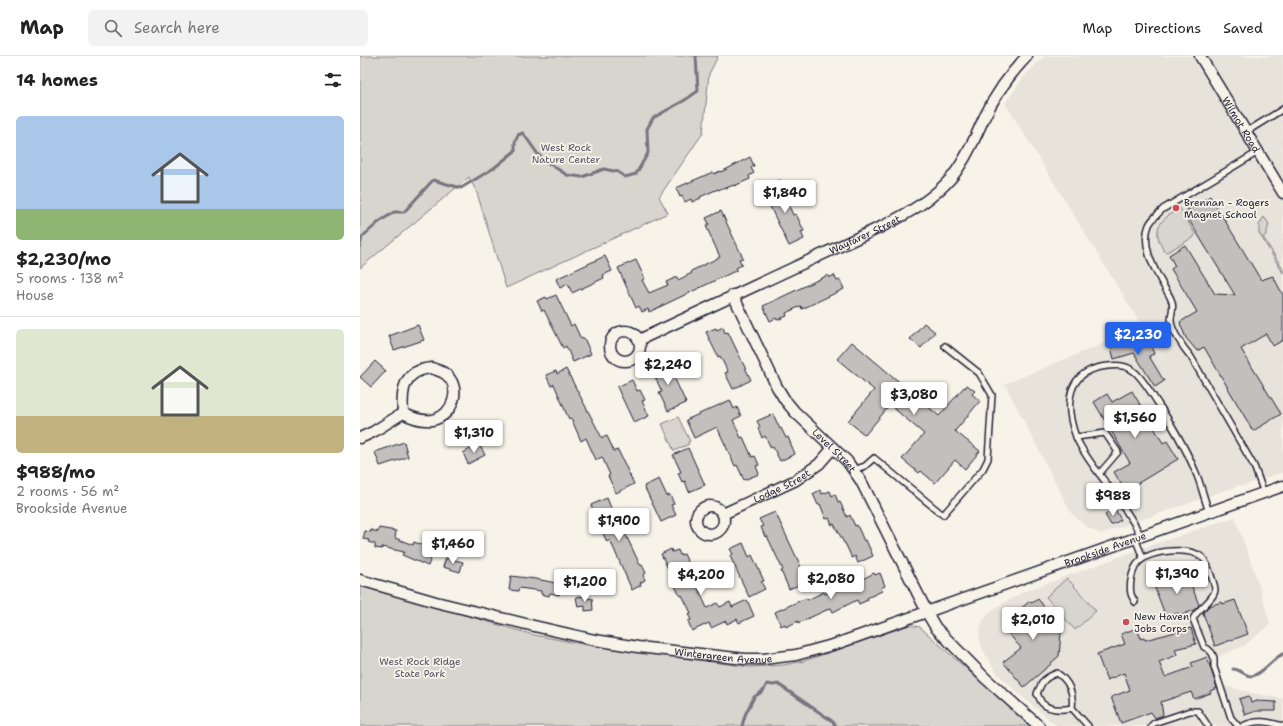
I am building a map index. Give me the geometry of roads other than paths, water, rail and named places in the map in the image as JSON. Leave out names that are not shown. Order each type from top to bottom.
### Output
[{"type":"street","name":"Wayfarer Street","points":[[639,340],[883,226],[924,203],[948,181],[960,166],[984,117],[1003,84],[1027,56]]},
{"type":"street","name":"Wilmot Road","points":[[1200,56],[1283,193]]},
{"type":"street","name":"Level Street","points":[[733,296],[777,387],[785,400],[795,412],[847,460],[861,481],[927,612]]},
{"type":"street","points":[[432,368],[444,372],[450,379],[455,389],[454,400],[451,408],[444,415],[434,420],[424,420],[412,418],[403,413],[403,394],[405,385],[411,376],[423,369],[432,368]]},
{"type":"street","points":[[360,438],[373,432],[403,413]]},
{"type":"street","name":"Lodge Street","points":[[723,514],[796,480],[819,464],[834,448]]},
{"type":"street","name":"Brookside Avenue","points":[[927,612],[1283,486]]},
{"type":"street","name":"Wintergreen Avenue","points":[[360,580],[436,602],[595,640],[638,647],[745,659],[780,658],[814,651],[927,612]]},
{"type":"street","points":[[927,612],[936,628],[948,641],[985,678],[1039,726]]},
{"type":"lane","points":[[1246,132],[1283,109]]},
{"type":"lane","points":[[1258,152],[1163,209],[1154,218],[1149,226],[1147,236],[1148,255],[1171,300],[1173,308],[1171,318],[1174,331],[1186,352],[1191,357],[1254,466],[1264,492]]},
{"type":"lane","points":[[853,470],[865,466],[874,458],[943,515],[983,469],[988,459],[992,395],[979,373],[945,346]]},
{"type":"lane","points":[[1144,558],[1138,537],[1122,504],[1099,474],[1076,437],[1069,409],[1069,400],[1073,385],[1077,379],[1087,371],[1118,366],[1130,368],[1146,385],[1173,427],[1193,466],[1209,512]]},
{"type":"lane","points":[[1076,437],[1105,433],[1118,452],[1099,474]]},
{"type":"lane","points":[[1135,602],[1131,594],[1131,583],[1134,568],[1144,558],[1184,550],[1196,553],[1202,558],[1206,563],[1215,589],[1212,597],[1199,610],[1193,619],[1204,647],[1212,653],[1214,658],[1214,667],[1231,718],[1238,726]]},
{"type":"lane","points":[[1072,708],[1062,710],[1054,709],[1042,703],[1037,694],[1041,683],[1048,677],[1057,673],[1063,677],[1070,689],[1073,701],[1072,708],[1088,726]]},
{"type":"lane","points":[[1151,726],[1154,723],[1190,711],[1198,711],[1208,726]]},
{"type":"lane","points":[[1243,726],[1252,722],[1269,722],[1283,726]]},
{"type":"waterway","points":[[360,246],[362,237],[379,222],[394,212],[404,212],[433,180],[461,188],[494,168],[515,151],[515,142],[518,135],[523,133],[537,153],[545,161],[567,175],[582,177],[604,169],[618,172],[625,177],[636,174],[648,153],[647,129],[653,118],[698,91],[696,56]]},
{"type":"waterway","points":[[1233,669],[1249,676],[1255,675],[1283,654]]},
{"type":"waterway","points":[[742,726],[745,715],[754,697],[763,691],[767,684],[778,684],[832,721],[836,726]]},
{"type":"place","name":"Brennan - Rogers Magnet School","points":[[1176,208]]},
{"type":"place","name":"New Haven Jobs Corps","points":[[1126,622]]},
{"type":"park label","name":"West Rock Nature Center","points":[[566,152]]},
{"type":"park label","name":"West Rock Ridge State Park","points":[[420,666]]}]
